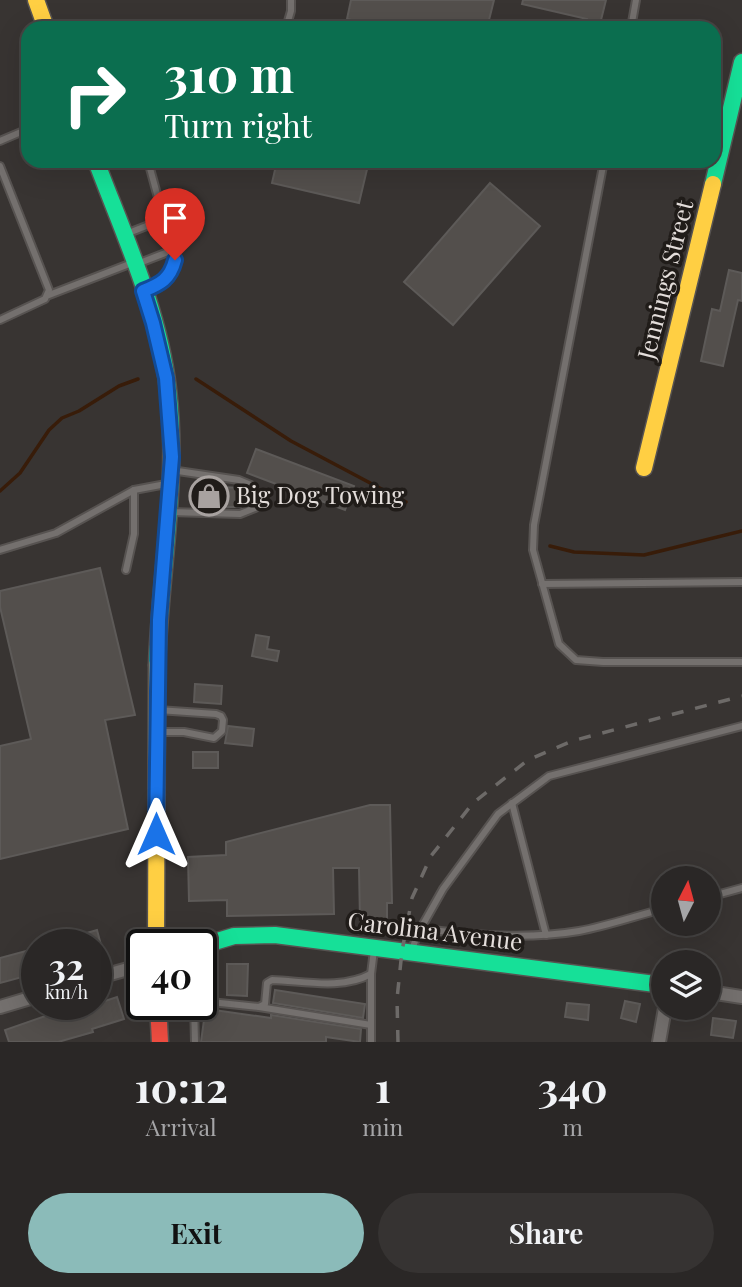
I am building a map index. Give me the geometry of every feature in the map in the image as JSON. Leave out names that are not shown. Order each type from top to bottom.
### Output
[{"type":"street","points":[[36,0],[44,21]]},
{"type":"street","name":"Jennings Street","points":[[721,149],[742,62]]},
{"type":"street","points":[[99,168],[143,291],[168,389],[171,477],[159,620],[156,929]]},
{"type":"street","name":"Jennings Street","points":[[644,468],[716,168]]},
{"type":"street","name":"Carolina Avenue","points":[[217,941],[234,936],[275,934],[651,983]]},
{"type":"street","points":[[721,994],[742,997]]},
{"type":"street","points":[[0,1007],[21,1001]]},
{"type":"street","points":[[159,1020],[160,1042]]},
{"type":"street","points":[[659,1042],[663,1020]]},
{"type":"lane","points":[[288,21],[291,0]]},
{"type":"lane","points":[[632,21],[636,0]]},
{"type":"lane","points":[[0,141],[21,132]]},
{"type":"lane","points":[[0,166],[49,295]]},
{"type":"lane","points":[[143,291],[162,283],[171,274],[175,260],[150,168]]},
{"type":"lane","points":[[603,168],[534,525],[533,550],[542,584],[559,644],[576,660],[742,662]]},
{"type":"lane","points":[[124,235],[164,219]]},
{"type":"lane","points":[[0,320],[49,295],[173,250]]},
{"type":"lane","points":[[0,550],[56,533],[134,490],[171,477],[239,480],[250,485],[256,496],[255,508],[240,514],[168,512]]},
{"type":"lane","points":[[125,570],[134,534],[134,490]]},
{"type":"lane","points":[[542,584],[742,582]]},
{"type":"lane","points":[[156,732],[184,732],[214,738],[222,731],[223,720],[216,714],[157,710]]},
{"type":"lane","points":[[411,952],[443,889],[498,814],[549,776],[742,726]]},
{"type":"lane","points":[[512,803],[547,935]]},
{"type":"lane","points":[[721,894],[742,888]]},
{"type":"lane","points":[[421,928],[446,933],[547,935],[579,931],[651,912]]},
{"type":"lane","points":[[371,1042],[371,974],[374,947]]},
{"type":"lane","points":[[259,1007],[264,1004],[267,984],[272,980],[341,983],[357,981],[371,974]]},
{"type":"lane","points":[[217,1003],[372,1025]]},
{"type":"lane","points":[[194,1020],[195,1042]]},
{"type":"building","points":[[351,0],[494,0],[489,21],[347,19]]},
{"type":"building","points":[[523,0],[606,0],[601,21],[587,21],[522,4]]},
{"type":"building","points":[[275,168],[367,168],[359,203],[272,183]]},
{"type":"building","points":[[490,183],[540,226],[453,325],[404,282]]},
{"type":"building","points":[[729,270],[742,273],[742,301],[738,300],[723,366],[701,361],[712,309],[720,311]]},
{"type":"building","points":[[256,449],[354,486],[345,510],[247,473]]},
{"type":"building","points":[[196,486],[242,488],[241,507],[195,507]]},
{"type":"building","points":[[100,568],[135,715],[105,720],[128,829],[0,859],[0,746],[31,739],[0,607],[0,591]]},
{"type":"building","points":[[256,635],[269,637],[267,649],[279,651],[277,661],[252,656]]},
{"type":"building","points":[[195,684],[222,686],[221,704],[194,702]]},
{"type":"building","points":[[228,726],[254,729],[252,746],[225,743]]},
{"type":"building","points":[[193,752],[218,752],[218,768],[193,768]]},
{"type":"building","points":[[370,805],[390,805],[392,903],[387,903],[387,920],[360,921],[359,868],[333,868],[334,914],[227,916],[227,900],[189,901],[188,857],[226,855],[226,842]]},
{"type":"building","points":[[21,952],[21,977],[0,983],[0,958]]},
{"type":"building","points":[[227,964],[248,964],[247,996],[227,995]]},
{"type":"building","points":[[275,990],[365,1004],[363,1018],[273,1003]]},
{"type":"building","points":[[117,997],[124,1019],[58,1042],[9,1042],[5,1030],[34,1020],[112,1020],[112,999]]},
{"type":"building","points":[[625,1001],[640,1004],[636,1022],[621,1018]]},
{"type":"building","points":[[567,1003],[589,1005],[588,1020],[565,1017]]},
{"type":"building","points":[[217,1010],[271,1018],[271,1015],[361,1029],[360,1042],[326,1037],[326,1042],[201,1042],[204,1020],[217,1020]]},
{"type":"building","points":[[713,1020],[736,1021],[733,1038],[711,1035]]},
{"type":"waterway","points":[[0,491],[20,473],[49,430],[62,418],[79,411],[119,386],[138,379]]},
{"type":"waterway","points":[[196,379],[291,441],[406,502]]},
{"type":"waterway","points":[[550,546],[574,552],[644,555],[742,531]]},
{"type":"railway","points":[[398,1042],[397,999],[402,951],[412,898],[431,856],[473,803],[528,760],[572,741],[742,696]]},
{"type":"traffic: fast","points":[[721,150],[742,62]]},
{"type":"traffic: fast","points":[[99,168],[149,302],[168,389],[171,423],[170,492],[157,665]]},
{"type":"traffic: fast","points":[[713,184],[717,168]]},
{"type":"traffic: fast","points":[[217,941],[234,936],[275,935],[651,983]]},
{"type":"traffic: slow","points":[[36,0],[44,21]]},
{"type":"traffic: slow","points":[[644,468],[713,184]]},
{"type":"traffic: slow","points":[[156,929],[157,665]]},
{"type":"traffic: jam","points":[[159,1020],[160,1042]]},
{"type":"place","name":"Big Dog Towing","points":[[209,496]]},
{"type":"route","points":[[156,834],[159,620],[172,457],[168,389],[143,291],[162,283],[171,274],[175,260]]}]
